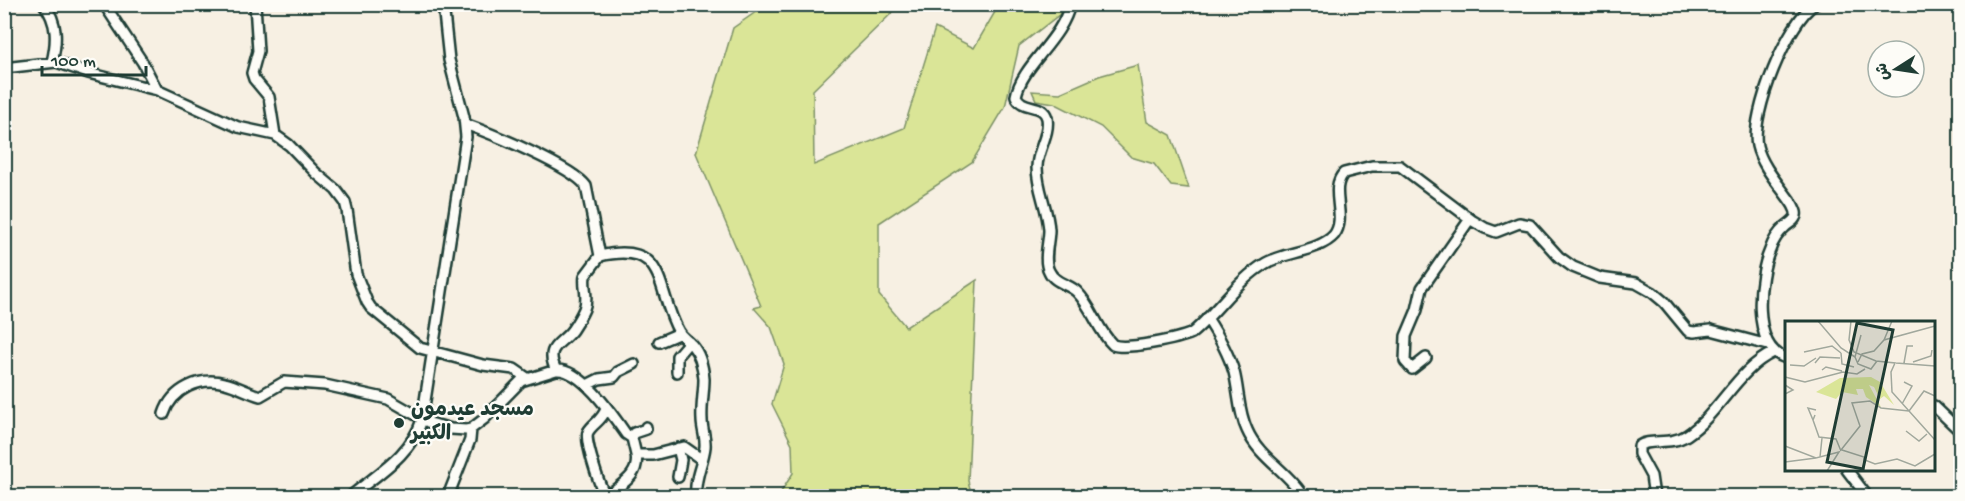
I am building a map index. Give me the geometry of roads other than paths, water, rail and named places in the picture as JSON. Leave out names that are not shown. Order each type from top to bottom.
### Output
[{"type":"street","points":[[44,4],[55,26],[56,41],[52,62]]},
{"type":"street","points":[[104,4],[143,63],[157,90]]},
{"type":"street","points":[[255,4],[258,51],[252,74],[269,97],[275,135]]},
{"type":"street","points":[[351,496],[397,460],[413,441],[422,420],[465,143],[465,124],[449,60],[443,4]]},
{"type":"street","points":[[1070,4],[1054,38],[1020,84],[1016,96],[1022,105],[1042,110],[1047,116],[1047,127],[1037,167],[1039,188],[1049,228],[1047,266],[1049,272],[1059,282],[1079,295],[1090,309],[1102,334],[1117,347],[1188,335],[1267,262],[1322,244],[1333,236],[1338,225],[1338,184],[1341,175],[1348,170],[1400,166],[1470,219],[1496,232],[1518,223],[1530,225],[1559,257],[1573,267],[1600,278],[1636,283],[1652,292],[1664,302],[1688,331],[1717,331],[1771,348],[1785,359]]},
{"type":"street","points":[[1771,348],[1762,321],[1761,283],[1772,244],[1776,236],[1795,218],[1796,213],[1762,159],[1757,147],[1756,124],[1766,88],[1790,33],[1800,17],[1815,4]]},
{"type":"street","points":[[4,68],[52,62],[157,90],[238,127],[275,135],[295,150],[336,190],[345,202],[350,221],[356,274],[367,302],[376,312],[420,348],[483,365],[514,369],[527,378]]},
{"type":"street","points":[[465,124],[563,168],[581,180],[586,186],[600,256]]},
{"type":"street","points":[[1426,358],[1412,369],[1405,361],[1406,336],[1417,310],[1422,288],[1470,219]]},
{"type":"street","points":[[556,370],[553,363],[553,350],[555,344],[572,330],[582,315],[587,299],[585,276],[600,256],[626,252],[639,254],[648,261],[661,283],[680,333],[699,357],[704,378],[702,408],[705,444],[694,495]]},
{"type":"street","points":[[1207,318],[1223,342],[1234,372],[1247,431],[1268,461],[1290,480],[1303,496]]},
{"type":"street","points":[[659,342],[680,333]]},
{"type":"street","points":[[677,372],[677,356],[689,342]]},
{"type":"street","points":[[1654,496],[1651,476],[1639,454],[1639,446],[1645,442],[1661,443],[1686,436],[1771,348]]},
{"type":"street","points":[[587,385],[599,379],[614,377],[618,372],[634,364]]},
{"type":"street","points":[[164,414],[169,401],[178,392],[196,384],[224,382],[261,396],[286,382],[325,385],[377,396],[400,405],[422,420],[451,429],[471,429],[494,409],[520,381],[556,370],[570,372],[587,385],[632,438],[637,465],[634,474],[606,496],[600,486],[587,437],[588,432],[601,420],[606,410]]},
{"type":"street","points":[[1935,407],[1960,430]]},
{"type":"street","points":[[632,438],[634,433],[646,427]]},
{"type":"street","points":[[448,496],[470,440],[471,429]]},
{"type":"street","points":[[678,477],[684,436]]},
{"type":"street","points":[[636,455],[653,455],[681,448],[701,459]]},
{"type":"street","points":[[1849,471],[1867,496]]},
{"type":"place","name":"مسجد عيدمون الكبير","points":[[399,423]]}]
